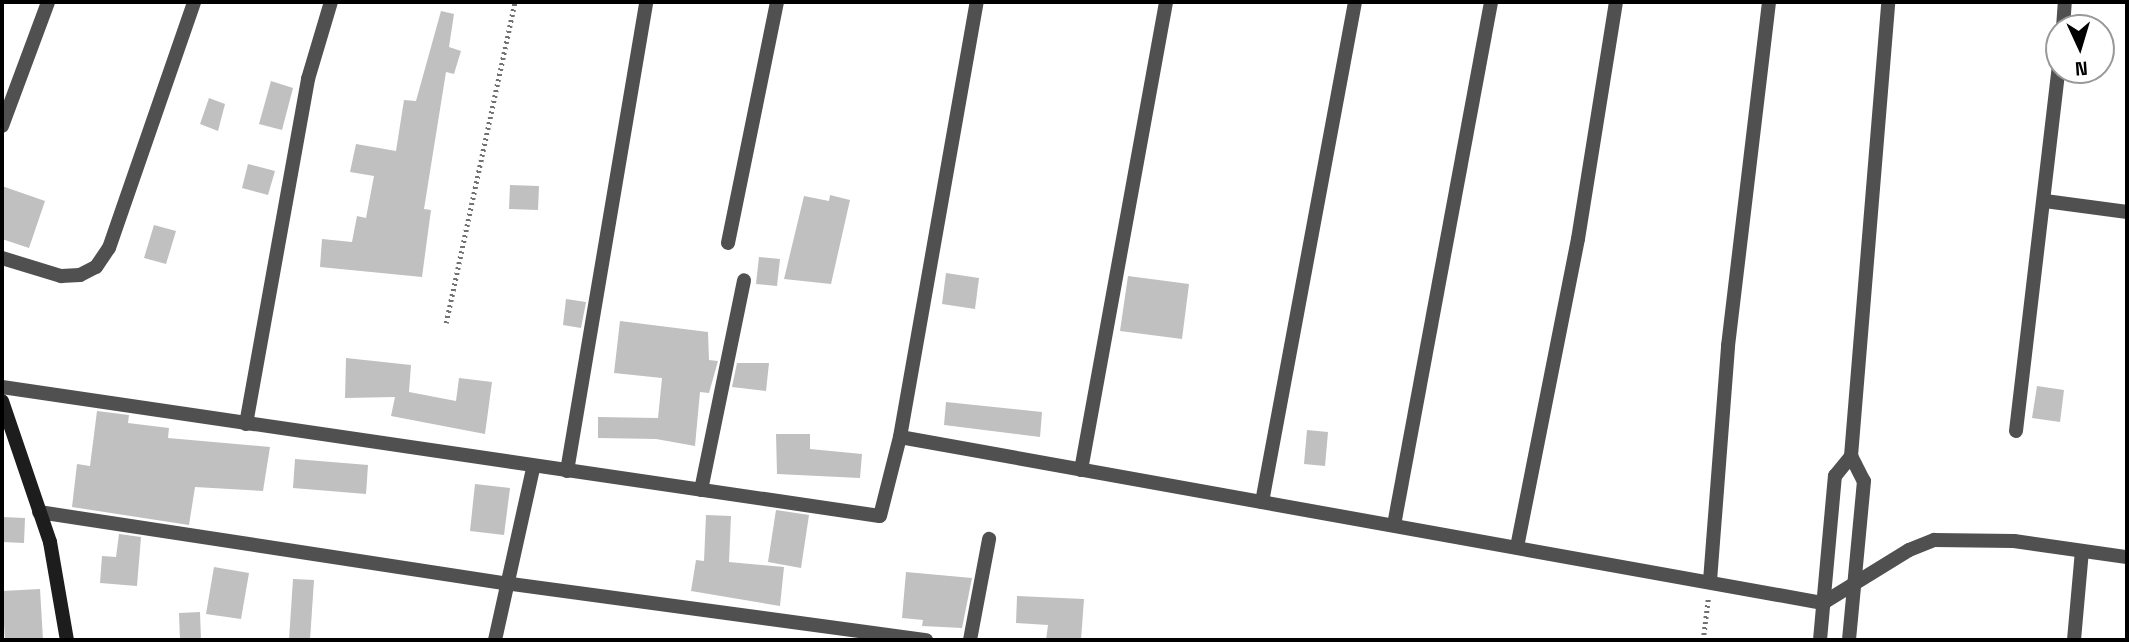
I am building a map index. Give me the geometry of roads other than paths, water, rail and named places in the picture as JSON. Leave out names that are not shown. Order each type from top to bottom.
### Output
[{"type":"street","points":[[2,126],[48,2]]},
{"type":"street","points":[[2,258],[61,276],[80,275],[96,267],[109,248],[194,2]]},
{"type":"street","points":[[246,424],[308,79],[331,2]]},
{"type":"street","points":[[567,471],[646,2]]},
{"type":"street","points":[[728,243],[776,2]]},
{"type":"street","points":[[2,387],[533,468],[880,516],[900,437],[977,2]]},
{"type":"street","points":[[1081,470],[1167,2]]},
{"type":"street","points":[[1262,502],[1355,2]]},
{"type":"street","points":[[1394,525],[1491,2]]},
{"type":"street","points":[[1517,547],[1578,239],[1616,2]]},
{"type":"street","points":[[1710,581],[1728,346],[1769,2]]},
{"type":"street","points":[[1849,640],[1864,481],[1851,456],[1888,2]]},
{"type":"street","points":[[2016,431],[2057,84]]},
{"type":"street","points":[[2045,201],[2127,212]]},
{"type":"street","points":[[702,490],[744,280]]},
{"type":"street","points":[[2,401],[50,542],[67,640]]},
{"type":"street","points":[[900,437],[1823,603],[1909,550],[1934,540],[2014,541],[2127,557]]},
{"type":"street","points":[[1820,640],[1835,476],[1851,456]]},
{"type":"street","points":[[495,640],[504,583],[533,468]]},
{"type":"street","points":[[38,512],[504,583],[926,640]]},
{"type":"street","points":[[970,640],[989,539]]},
{"type":"street","points":[[2074,640],[2082,551]]}]
